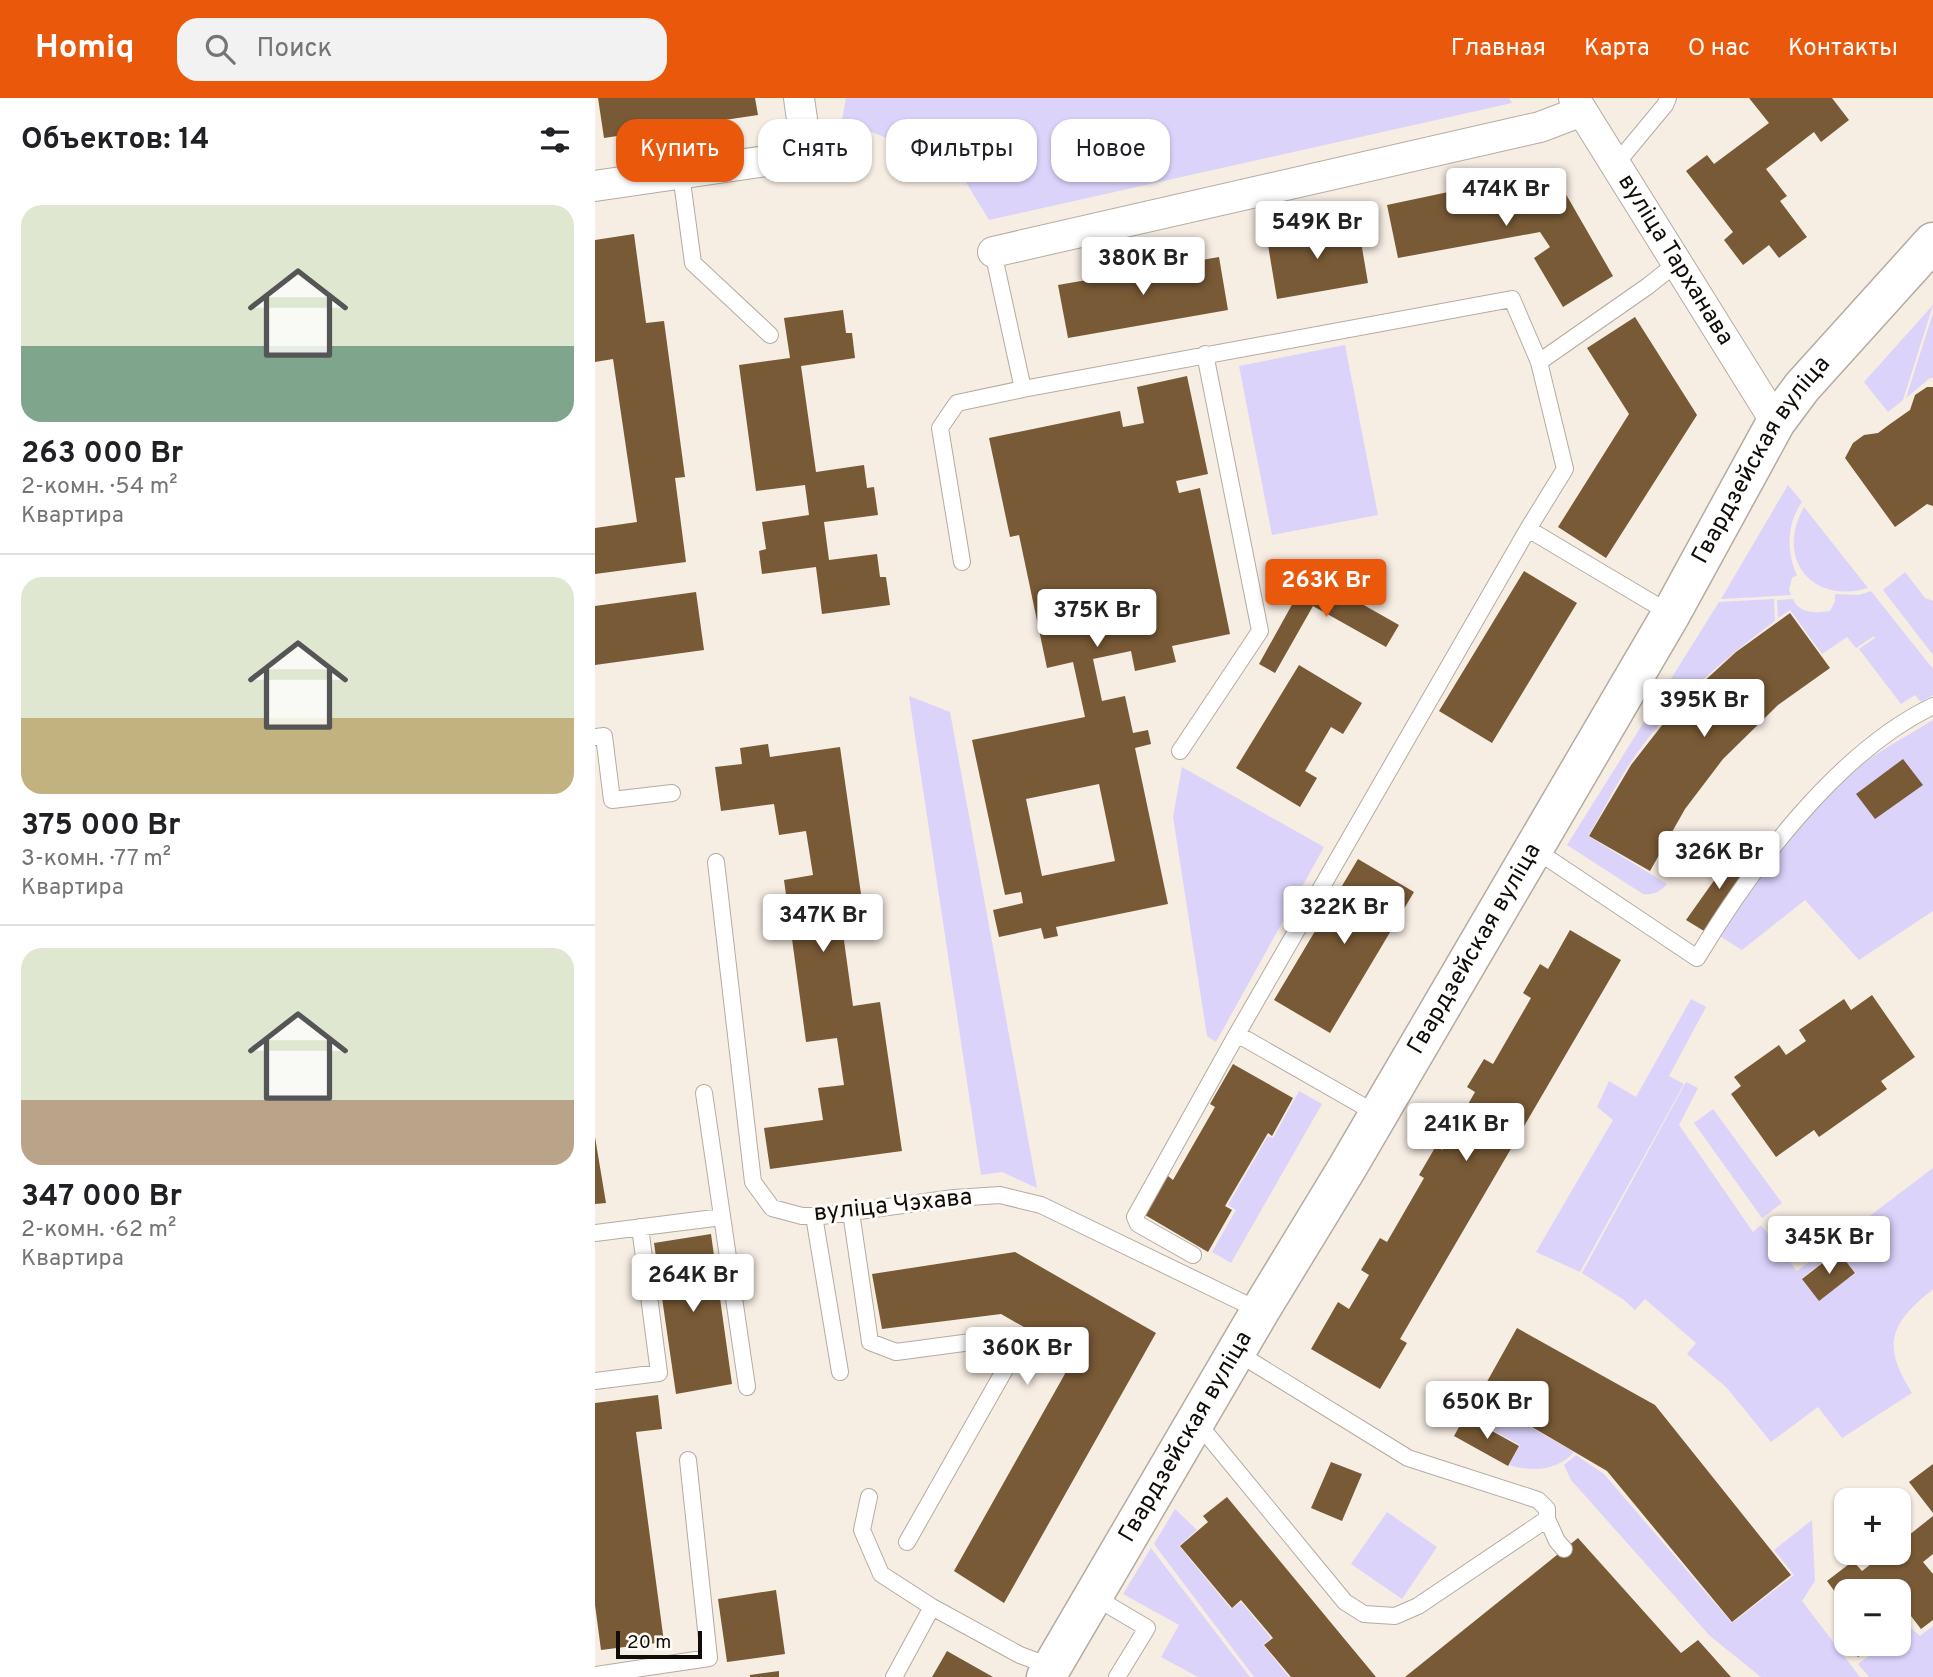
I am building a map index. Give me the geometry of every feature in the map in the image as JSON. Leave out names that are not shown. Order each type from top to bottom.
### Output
[{"type":"street","points":[[744,164],[807,155],[799,98]]},
{"type":"street","points":[[993,252],[1540,127],[1578,104]]},
{"type":"street","name":"вуліца Тарханава","points":[[1578,104],[1776,422]]},
{"type":"street","points":[[595,186],[624,182]]},
{"type":"street","name":"Гвардзейская вуліца","points":[[1049,1672],[1671,614],[1776,422],[1802,387],[1933,242]]},
{"type":"lane","points":[[1616,164],[1668,98]]},
{"type":"lane","points":[[682,182],[693,263],[770,335]]},
{"type":"lane","points":[[993,252],[1023,388]]},
{"type":"lane","points":[[1539,362],[1678,262]]},
{"type":"lane","points":[[962,562],[940,428],[957,403],[1023,388],[1512,299],[1539,362],[1565,469],[1237,1034],[1135,1217],[1138,1224],[1193,1255]]},
{"type":"lane","points":[[1180,751],[1260,631],[1205,354]]},
{"type":"lane","points":[[1528,530],[1671,614]]},
{"type":"lane","points":[[1533,850],[1697,958],[1770,849],[1852,761],[1915,714],[1933,706]]},
{"type":"lane","points":[[595,737],[604,736],[612,800],[672,793]]},
{"type":"lane","name":"вуліца Чэхава","points":[[716,862],[754,1182],[772,1208],[802,1216],[814,1216],[954,1198],[1000,1195],[1011,1197],[1041,1205],[1260,1311]]},
{"type":"lane","points":[[1237,1034],[1377,1114]]},
{"type":"lane","points":[[703,1093],[747,1387]]},
{"type":"lane","points":[[851,1212],[870,1342],[896,1352],[971,1342],[1008,1364],[907,1542]]},
{"type":"lane","points":[[814,1216],[840,1372]]},
{"type":"lane","points":[[595,1233],[722,1217]]},
{"type":"lane","points":[[595,1381],[659,1373],[640,1227]]},
{"type":"lane","points":[[1236,1352],[1408,1458],[1538,1500],[1547,1509],[1547,1519],[1557,1541],[1564,1549]]},
{"type":"lane","points":[[1195,1421],[1345,1602],[1364,1614],[1395,1616],[1418,1606],[1547,1519]]},
{"type":"lane","points":[[595,1675],[687,1669],[709,1658],[688,1460]]},
{"type":"lane","points":[[869,1497],[862,1530],[881,1574],[932,1607],[1049,1672]]},
{"type":"lane","points":[[1093,1596],[1147,1628],[1117,1677]]},
{"type":"lane","points":[[894,1677],[932,1607]]},
{"type":"shaded area","points":[[846,98],[1509,98],[1512,103],[1170,180],[1170,119],[1051,119],[1051,182],[1159,182],[989,220],[966,182],[1037,182],[1037,119],[886,119],[886,138],[872,132],[872,119],[842,119]]},
{"type":"shaded area","points":[[1933,305],[1903,400],[1888,412],[1864,382]]},
{"type":"shaded area","points":[[1933,313],[1933,378],[1906,398]]},
{"type":"shaded area","points":[[1345,345],[1378,515],[1272,535],[1239,366]]},
{"type":"shaded area","points":[[1788,485],[1802,502],[1791,528],[1791,557],[1797,575],[1792,578],[1789,590],[1791,595],[1721,599]]},
{"type":"shaded area","points":[[1804,507],[1868,588],[1830,590],[1815,583],[1804,573],[1796,560],[1794,544],[1796,526]]},
{"type":"shaded area","points":[[1905,572],[1925,598],[1933,601],[1933,655],[1883,590]]},
{"type":"shaded area","points":[[1871,591],[1933,669],[1933,695],[1921,702],[1915,695],[1901,704],[1859,649],[1875,638],[1874,636],[1856,648],[1847,637],[1822,654],[1790,610],[1778,618],[1777,600],[1793,599],[1804,610],[1825,612],[1830,611],[1835,594],[1859,595]]},
{"type":"shaded area","points":[[1774,599],[1775,621],[1715,669],[1660,724],[1629,765],[1588,836],[1667,884],[1657,892],[1643,894],[1567,845],[1719,602]]},
{"type":"shaded area","points":[[909,696],[950,712],[1037,1188],[1002,1172],[981,1175]]},
{"type":"shaded area","points":[[1933,720],[1933,911],[1859,960],[1805,900],[1742,950],[1718,935],[1783,846],[1839,784],[1868,760]]},
{"type":"shaded area","points":[[1182,767],[1324,847],[1216,1042],[1207,1036],[1173,817]]},
{"type":"shaded area","points":[[1691,999],[1706,1007],[1669,1076],[1684,1084],[1580,1272],[1536,1252],[1613,1120],[1597,1107],[1609,1081],[1636,1097]]},
{"type":"shaded area","points":[[1686,1082],[1698,1088],[1679,1125],[1753,1232],[1761,1225],[1797,1271],[1933,1168],[1933,1289],[1907,1313],[1895,1336],[1896,1361],[1912,1393],[1842,1438],[1818,1407],[1771,1442],[1726,1387],[1687,1354],[1696,1343],[1645,1299],[1635,1310],[1582,1273]],"holes":[[[1837,1250],[1856,1273],[1819,1300],[1802,1278]]]},
{"type":"shaded area","points":[[1299,1091],[1322,1104],[1231,1263],[1212,1252],[1236,1210],[1228,1205],[1268,1136],[1273,1138]]},
{"type":"shaded area","points":[[1713,1109],[1782,1203],[1762,1218],[1694,1123]]},
{"type":"shaded area","points":[[1479,1398],[1574,1452],[1560,1463],[1544,1468],[1527,1469],[1509,1465],[1520,1445],[1466,1415]]},
{"type":"shaded area","points":[[1576,1455],[1604,1474],[1732,1623],[1794,1575],[1774,1550],[1812,1520],[1815,1581],[1802,1601],[1834,1643],[1834,1656],[1844,1656],[1860,1677],[1761,1677],[1710,1636],[1571,1480],[1564,1465]]},
{"type":"shaded area","points":[[1175,1509],[1197,1530],[1179,1546],[1231,1609],[1241,1602],[1271,1638],[1263,1645],[1289,1677],[1254,1677],[1154,1544]]},
{"type":"shaded area","points":[[1387,1512],[1437,1547],[1402,1599],[1351,1564]]},
{"type":"shaded area","points":[[1151,1548],[1250,1677],[1198,1677],[1161,1657],[1179,1625],[1123,1594]]},
{"type":"shaded area","points":[[1933,1626],[1933,1677],[1869,1677],[1858,1664],[1869,1656],[1911,1656],[1911,1628],[1920,1636]]},
{"type":"building","points":[[598,98],[755,98],[758,115],[731,119],[616,119],[616,136],[604,138]]},
{"type":"building","points":[[1749,98],[1832,98],[1849,120],[1821,142],[1814,132],[1766,169],[1787,196],[1780,201],[1807,237],[1779,258],[1769,245],[1743,265],[1724,240],[1733,232],[1686,171],[1707,155],[1714,164],[1769,123]]},
{"type":"building","points":[[1552,170],[1613,276],[1563,307],[1534,258],[1550,247],[1540,232],[1398,258],[1387,205]]},
{"type":"building","points":[[1358,224],[1368,283],[1277,299],[1267,239]]},
{"type":"building","points":[[634,234],[646,323],[664,321],[685,477],[675,478],[686,562],[595,574],[595,528],[637,522],[613,359],[595,362],[595,240]]},
{"type":"building","points":[[1219,257],[1228,310],[1068,338],[1058,285]]},
{"type":"building","points":[[843,310],[846,333],[852,333],[855,358],[801,366],[816,472],[864,465],[867,488],[874,487],[878,515],[824,522],[829,560],[877,554],[880,577],[886,577],[890,605],[822,614],[816,567],[762,574],[759,551],[766,549],[762,522],[809,515],[805,485],[756,491],[739,365],[790,358],[784,318]]},
{"type":"building","points":[[1635,317],[1697,415],[1606,558],[1558,527],[1629,414],[1587,348]]},
{"type":"building","points":[[1187,376],[1208,474],[1176,481],[1179,493],[1200,488],[1230,634],[1172,646],[1176,662],[1135,671],[1131,651],[1093,659],[1102,701],[1125,696],[1133,733],[1148,730],[1151,744],[1135,748],[1168,904],[1056,927],[1058,936],[1044,939],[1041,928],[999,937],[993,910],[1023,903],[1021,892],[1005,895],[972,740],[1085,717],[1073,662],[1047,668],[1019,535],[1010,537],[989,438],[1120,411],[1123,427],[1144,423],[1137,387]],"holes":[[[1099,784],[1115,861],[1042,876],[1026,799]]]},
{"type":"building","points":[[1927,387],[1933,387],[1933,506],[1927,504],[1895,527],[1845,458],[1853,443],[1864,435],[1878,433],[1910,410],[1915,395]]},
{"type":"building","points":[[1524,571],[1577,603],[1492,743],[1439,711]]},
{"type":"building","points":[[1309,574],[1399,625],[1386,647],[1313,606],[1275,673],[1259,664]]},
{"type":"building","points":[[696,592],[704,650],[595,665],[595,606]]},
{"type":"building","points":[[1790,613],[1830,668],[1778,705],[1723,759],[1685,809],[1650,871],[1589,836],[1631,765],[1677,706],[1736,652]]},
{"type":"building","points":[[1299,665],[1362,703],[1343,734],[1331,727],[1305,771],[1317,778],[1300,807],[1236,768]]},
{"type":"building","points":[[768,744],[770,757],[840,747],[862,901],[839,904],[853,1006],[880,1002],[902,1151],[770,1169],[764,1128],[823,1120],[818,1088],[844,1085],[837,1038],[806,1042],[784,880],[813,875],[806,831],[779,835],[774,804],[721,811],[715,767],[742,764],[740,748]]},
{"type":"building","points":[[1903,759],[1923,785],[1875,819],[1856,794]]},
{"type":"building","points":[[1735,851],[1753,862],[1704,931],[1686,920]]},
{"type":"building","points":[[1358,859],[1414,892],[1330,1033],[1274,1000]]},
{"type":"building","points":[[1570,930],[1621,960],[1400,1339],[1407,1343],[1380,1389],[1311,1349],[1338,1302],[1349,1309],[1369,1275],[1361,1270],[1380,1238],[1387,1242],[1424,1178],[1419,1175],[1436,1146],[1442,1150],[1475,1092],[1467,1087],[1484,1059],[1493,1064],[1531,998],[1523,993],[1540,964],[1548,969]]},
{"type":"building","points":[[1872,995],[1915,1057],[1881,1081],[1887,1089],[1819,1137],[1814,1130],[1776,1157],[1731,1094],[1741,1086],[1734,1077],[1779,1045],[1786,1055],[1806,1041],[1799,1030],[1844,999],[1851,1010]]},
{"type":"building","points":[[1233,1064],[1293,1098],[1272,1136],[1268,1133],[1225,1206],[1232,1210],[1208,1252],[1145,1215],[1168,1176],[1173,1180],[1215,1107],[1210,1104]]},
{"type":"building","points":[[595,1137],[606,1203],[595,1204]]},
{"type":"building","points":[[711,1234],[732,1384],[676,1394],[654,1243]]},
{"type":"building","points":[[1838,1251],[1855,1273],[1819,1301],[1802,1279]]},
{"type":"building","points":[[1015,1252],[1156,1333],[1004,1603],[954,1571],[1075,1356],[1001,1314],[882,1329],[872,1274]]},
{"type":"building","points":[[1517,1328],[1655,1405],[1791,1575],[1732,1622],[1607,1471],[1479,1396]]},
{"type":"building","points":[[658,1395],[662,1429],[636,1432],[664,1642],[601,1650],[595,1605],[595,1403]]},
{"type":"building","points":[[1465,1416],[1519,1446],[1508,1466],[1454,1436]]},
{"type":"building","points":[[1331,1462],[1362,1474],[1342,1521],[1311,1508]]},
{"type":"building","points":[[1933,1464],[1933,1513],[1909,1482]]},
{"type":"building","points":[[1227,1497],[1376,1677],[1291,1677],[1264,1645],[1273,1638],[1241,1600],[1232,1608],[1180,1546],[1208,1522],[1203,1516]]},
{"type":"building","points":[[1933,1516],[1933,1554],[1923,1562],[1933,1574],[1933,1620],[1921,1629],[1911,1616],[1911,1579],[1834,1579],[1834,1591],[1827,1581],[1848,1565],[1857,1565],[1862,1571],[1870,1565],[1911,1565],[1911,1533]]},
{"type":"building","points":[[1578,1538],[1681,1653],[1698,1640],[1731,1677],[1405,1677]]},
{"type":"building","points":[[776,1590],[785,1654],[727,1662],[718,1599]]},
{"type":"building","points":[[947,1651],[993,1677],[932,1677]]},
{"type":"building","points":[[779,1671],[779,1677],[750,1677],[750,1675]]}]
